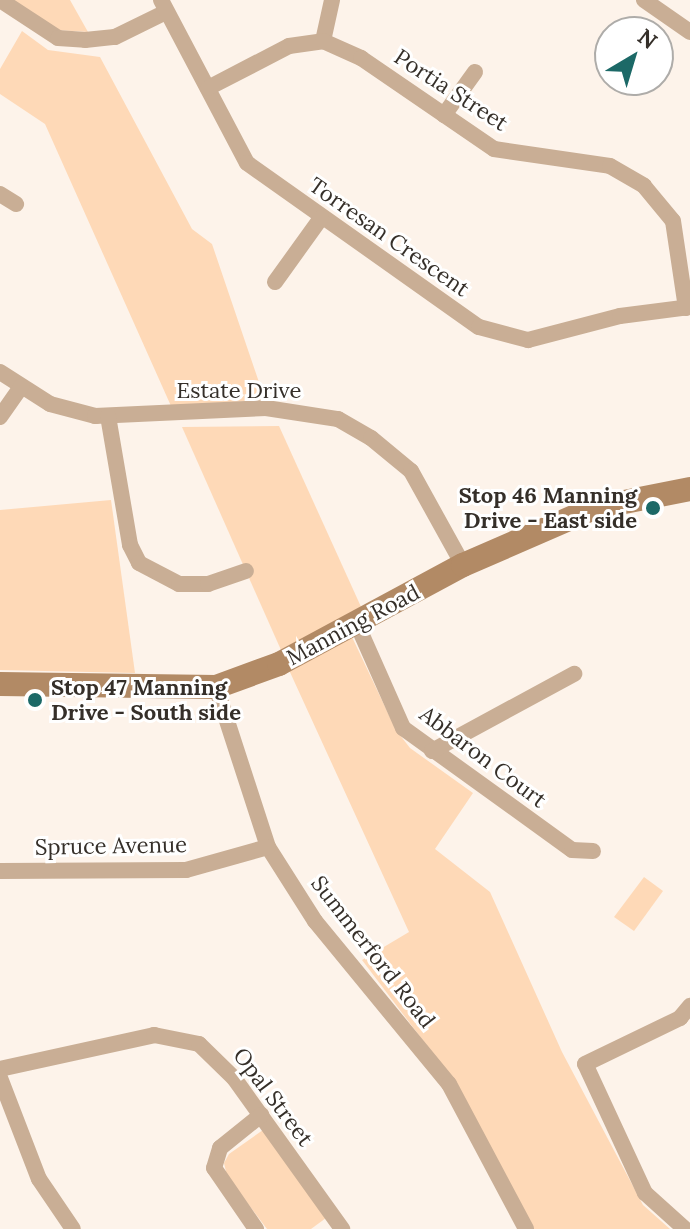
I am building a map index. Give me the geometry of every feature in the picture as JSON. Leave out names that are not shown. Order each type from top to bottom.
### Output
[{"type":"street","points":[[0,0],[58,38],[85,40],[115,37],[163,6]]},
{"type":"street","points":[[208,88],[289,46],[323,41],[332,0]]},
{"type":"street","points":[[644,0],[690,32]]},
{"type":"street","name":"Torresan Crescent","points":[[163,6],[247,163],[479,327],[503,337],[549,337],[620,316],[688,307]]},
{"type":"street","name":"Portia Street","points":[[323,41],[361,58],[494,149],[610,166],[644,186],[673,221],[688,307]]},
{"type":"street","points":[[444,115],[475,72]]},
{"type":"street","points":[[0,194],[16,204]]},
{"type":"street","points":[[275,282],[321,218]]},
{"type":"street","name":"Estate Drive","points":[[0,372],[21,387],[72,413],[108,416],[266,408],[338,419],[371,438],[411,471],[463,565]]},
{"type":"street","points":[[0,417],[21,387]]},
{"type":"street","points":[[108,416],[130,545],[139,563],[179,584],[208,584],[246,571]]},
{"type":"street","name":"Manning Road","points":[[0,684],[216,687],[279,664],[463,565],[594,508],[690,489]]},
{"type":"street","name":"Abbaron Court","points":[[357,624],[403,728],[572,850],[593,851]]},
{"type":"street","points":[[432,751],[574,674]]},
{"type":"street","name":"Summerford Road","points":[[216,687],[268,847],[315,921],[449,1084],[526,1229]]},
{"type":"street","name":"Spruce Avenue","points":[[0,871],[186,870],[268,847]]},
{"type":"street","points":[[685,1229],[645,1193],[585,1064],[680,1018],[690,1006]]},
{"type":"street","name":"Opal Street","points":[[0,1069],[125,1040],[170,1035],[211,1052],[261,1115],[335,1226]]},
{"type":"street","points":[[0,1078],[39,1179],[73,1229]]},
{"type":"street","points":[[256,1229],[214,1168],[220,1148],[261,1115]]},
{"type":"shaded area","points":[[10,0],[70,0],[88,32],[57,30]]},
{"type":"shaded area","points":[[22,31],[48,50],[100,57],[192,229],[212,244],[265,400],[171,406],[45,124],[0,94],[0,69]]},
{"type":"shaded area","points":[[279,426],[362,609],[281,650],[182,427]]},
{"type":"shaded area","points":[[111,500],[135,673],[0,670],[0,510]]},
{"type":"shaded area","points":[[352,637],[396,730],[410,748],[473,793],[435,849],[490,892],[562,1052],[643,1205],[670,1229],[534,1229],[456,1084],[362,960],[409,932],[289,670]]},
{"type":"shaded area","points":[[644,877],[663,891],[634,931],[614,917]]},
{"type":"shaded area","points":[[263,1130],[326,1218],[311,1229],[267,1229],[227,1176],[224,1163],[229,1154]]},
{"type":"place","name":"Stop 46 Manning Drive - East side","points":[[653,508]]},
{"type":"place","name":"Stop 47 Manning Drive - South side","points":[[35,700]]}]
